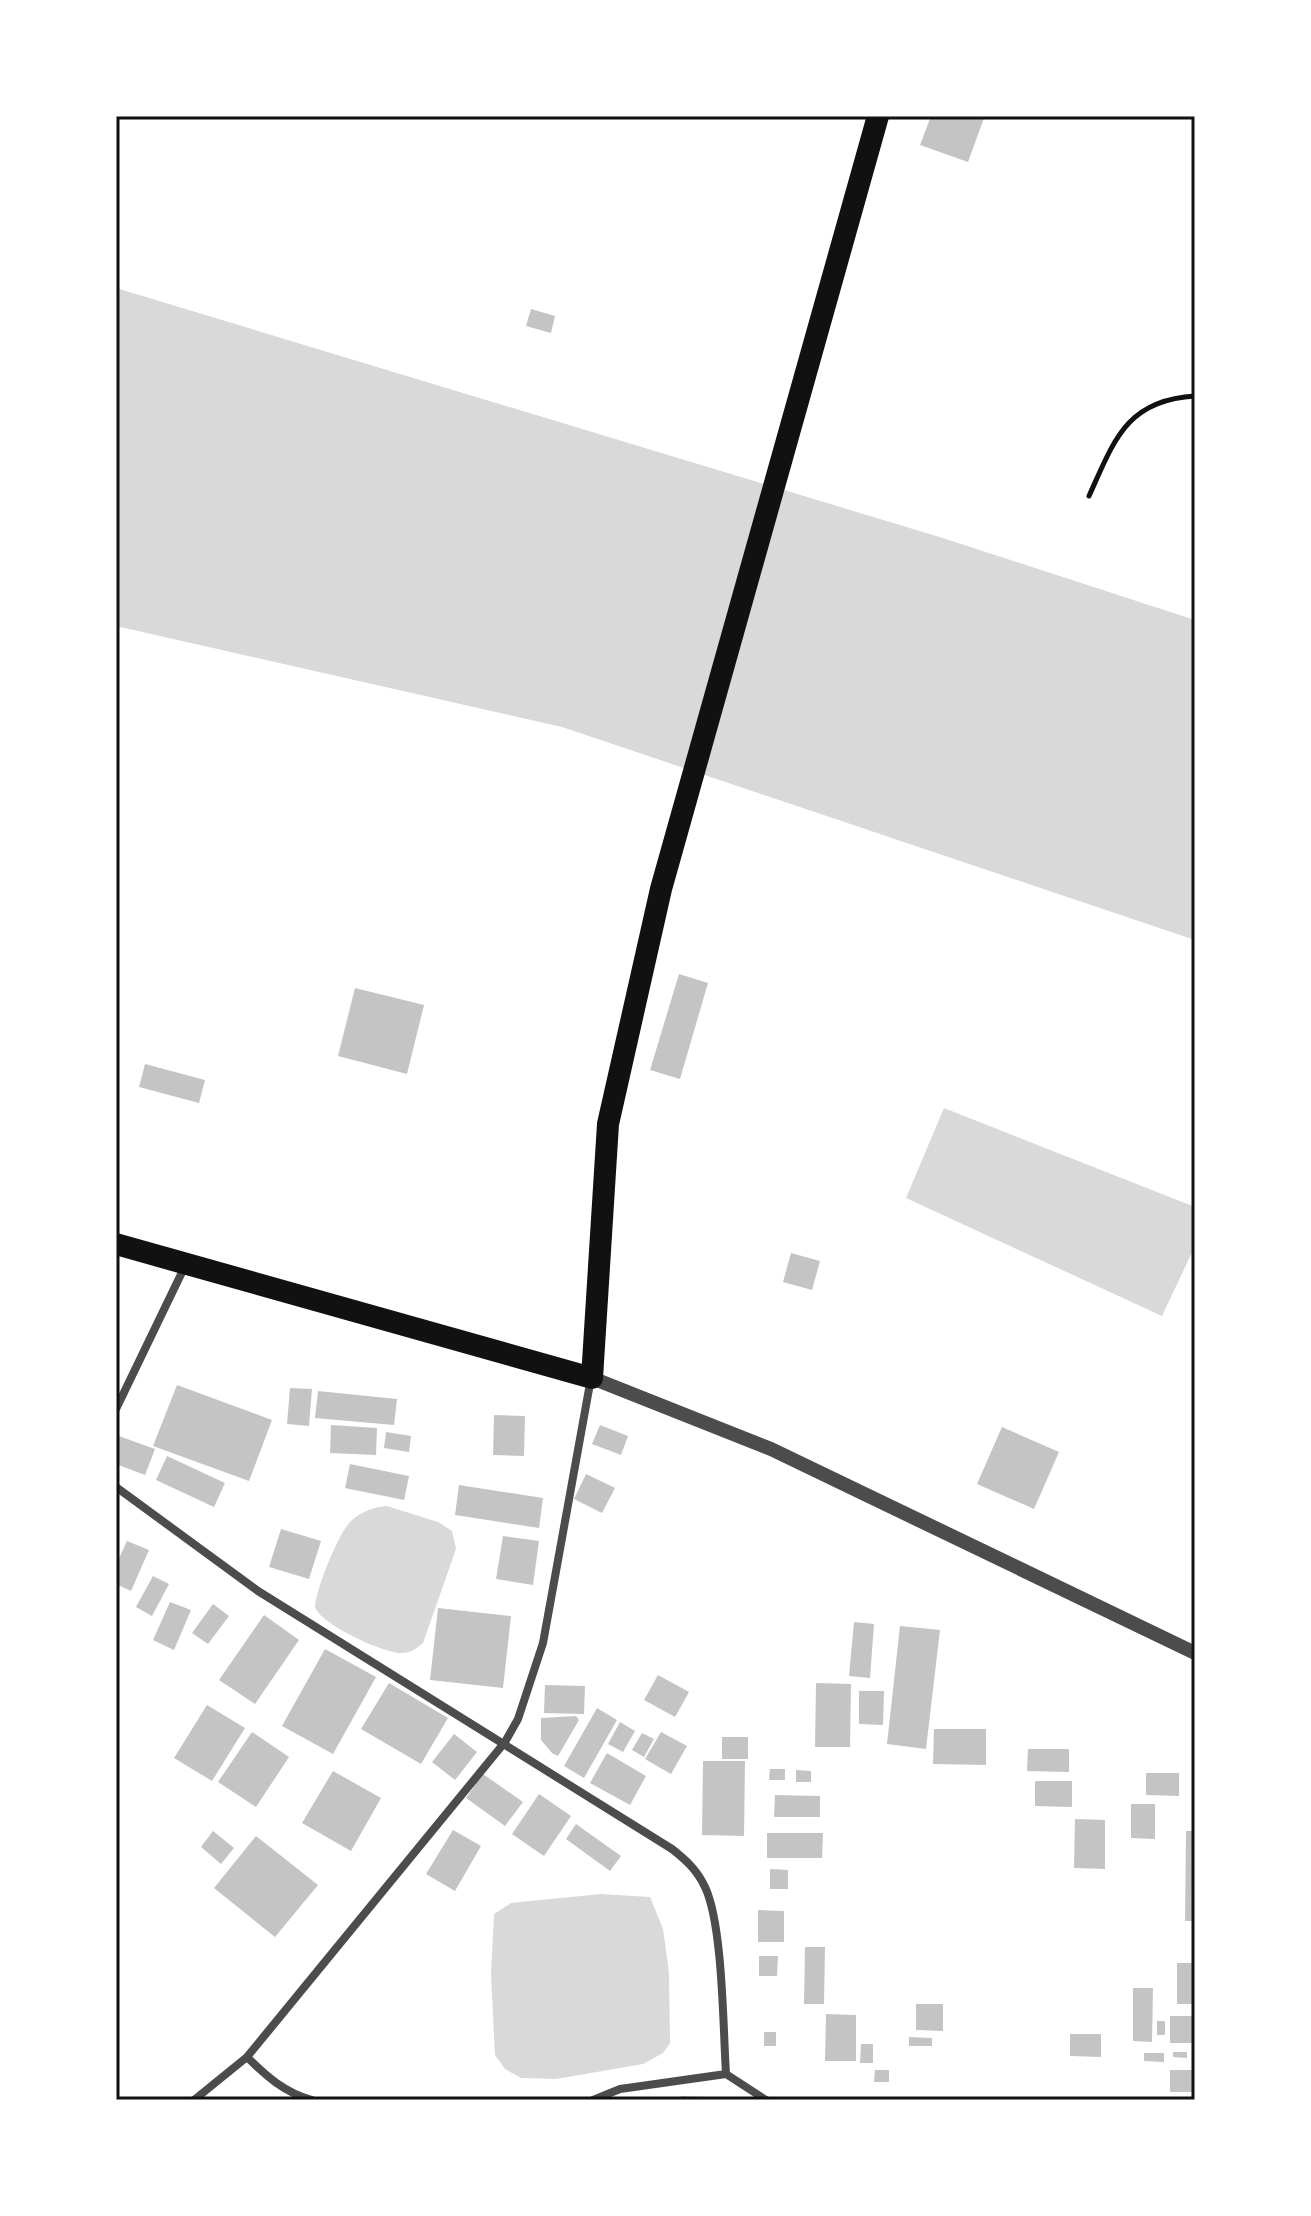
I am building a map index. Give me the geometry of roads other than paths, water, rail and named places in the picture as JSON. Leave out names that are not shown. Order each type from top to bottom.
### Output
[{"type":"highway","points":[[116,1244],[592,1378],[608,1124],[661,889],[878,116]]},
{"type":"street","points":[[116,1409],[186,1263]]},
{"type":"street","points":[[194,2100],[247,2057],[505,1742],[524,1704],[543,1643],[592,1378],[771,1449],[1195,1653]]},
{"type":"street","points":[[116,1487],[258,1591],[505,1742],[692,1865],[706,1889],[713,1924],[726,2074]]},
{"type":"street","points":[[247,2057],[267,2077],[296,2096],[312,2100]]},
{"type":"street","points":[[593,2100],[620,2089],[726,2074],[766,2100]]}]
